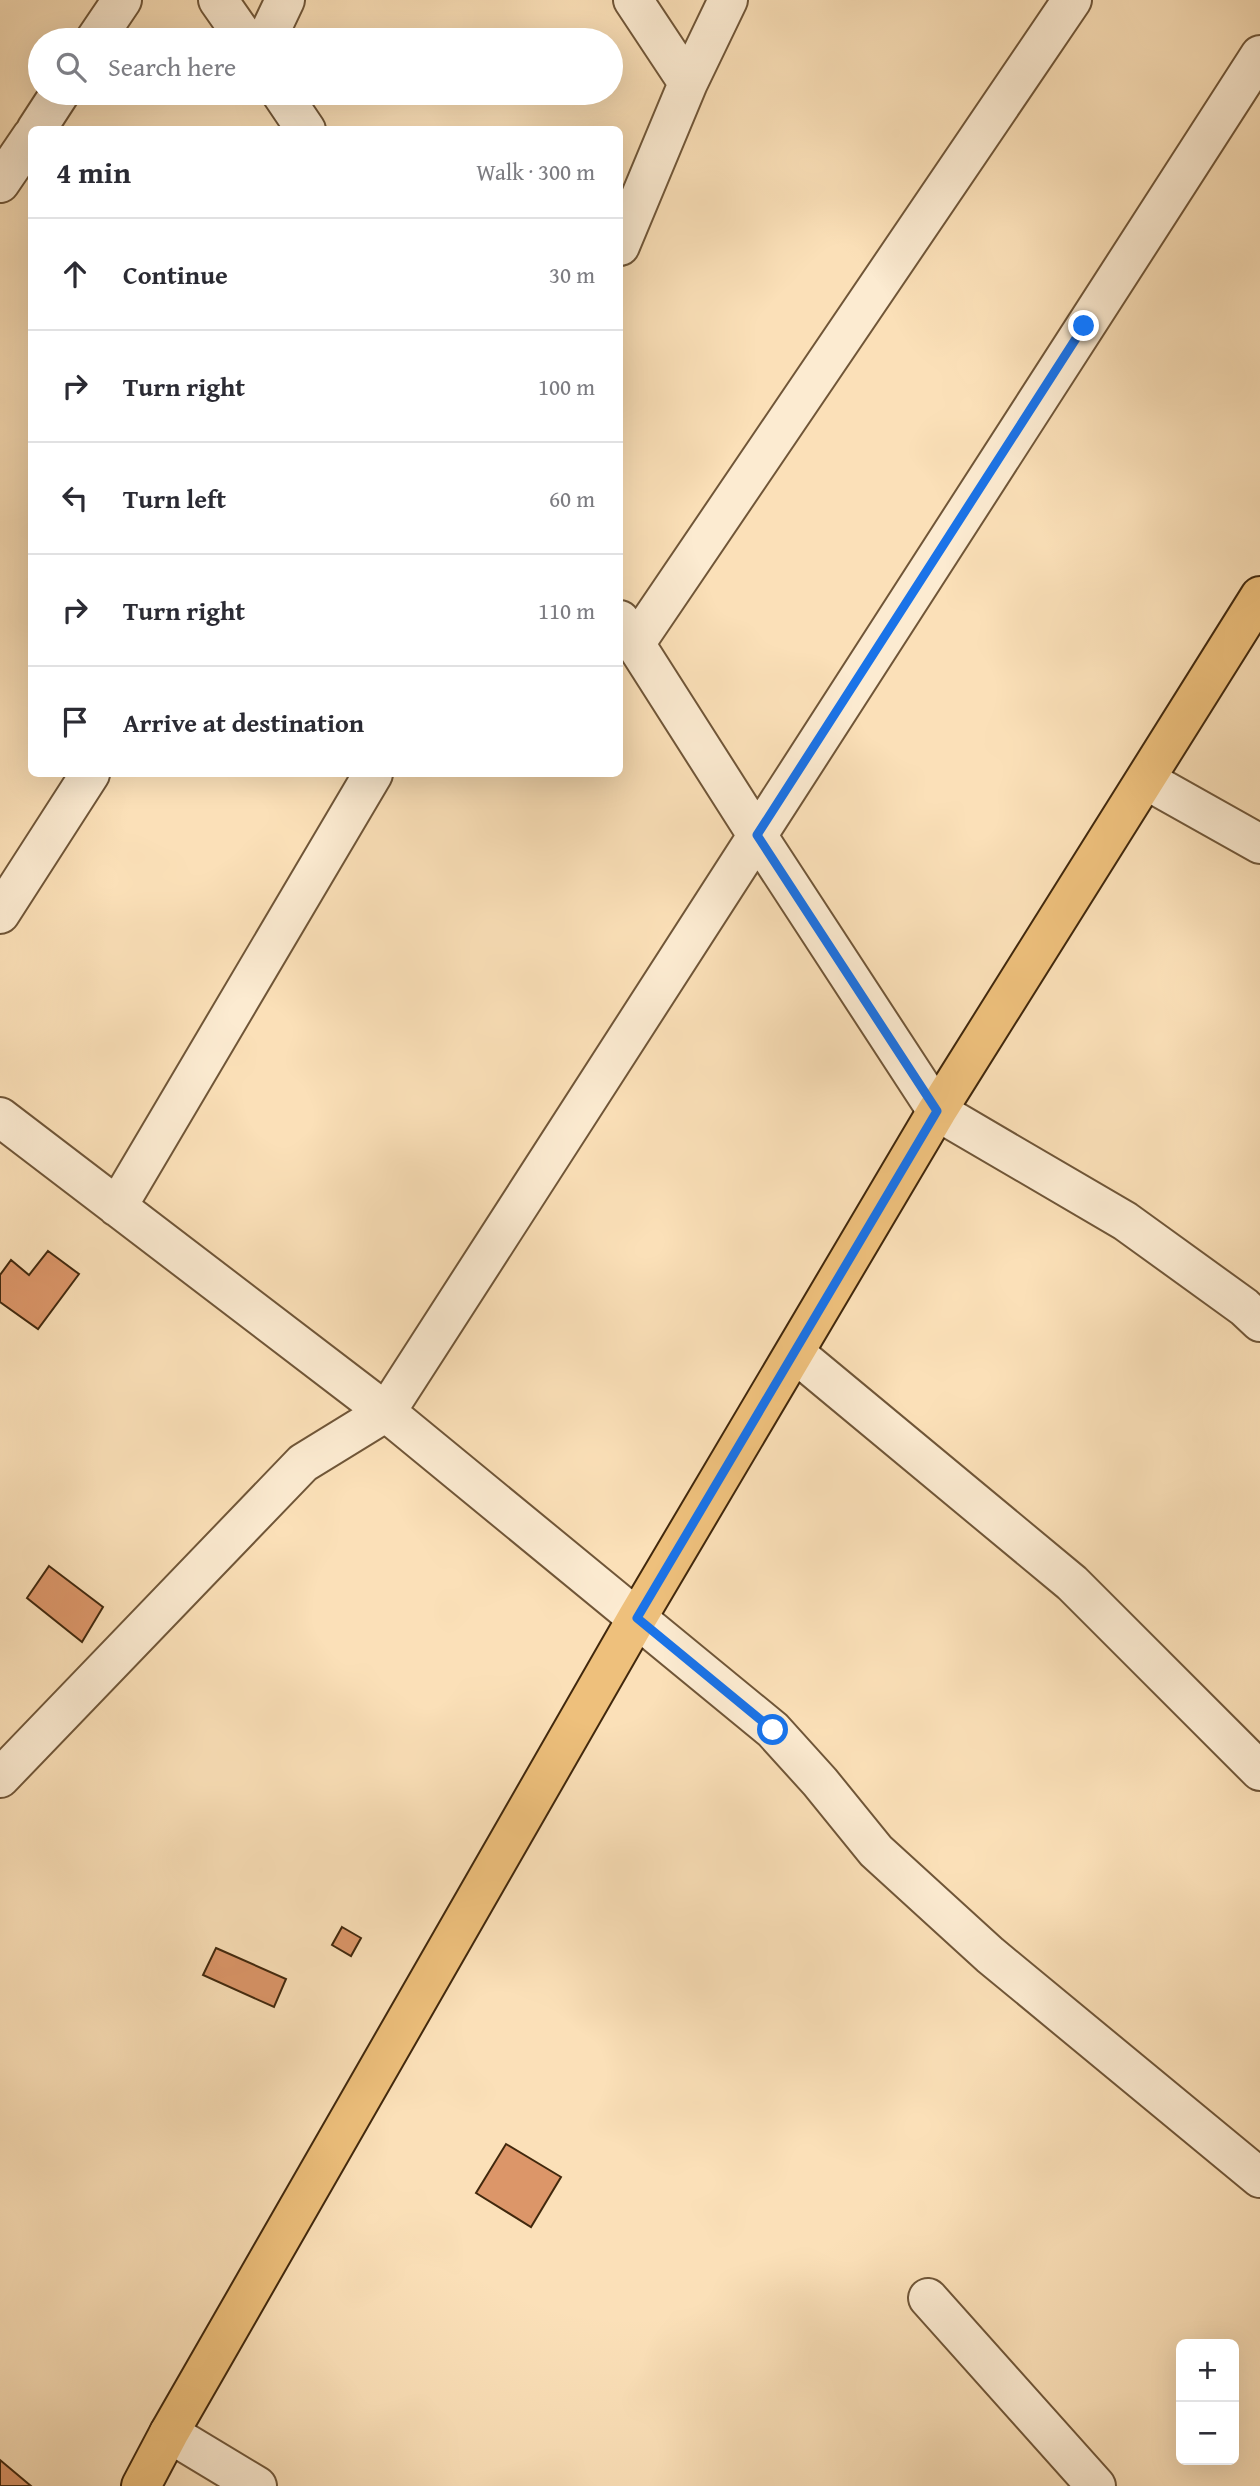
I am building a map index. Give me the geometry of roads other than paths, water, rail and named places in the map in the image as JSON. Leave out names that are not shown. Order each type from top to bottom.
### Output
[{"type":"main road","points":[[141,2486],[637,1618],[937,1111],[1260,596]]},
{"type":"street","points":[[103,28],[122,0]]},
{"type":"street","points":[[218,0],[238,28]]},
{"type":"street","points":[[272,28],[285,0]]},
{"type":"street","points":[[633,0],[688,83]]},
{"type":"street","points":[[623,239],[688,83],[728,0]]},
{"type":"street","points":[[1072,0],[627,632],[937,1111],[1125,1221],[1244,1307],[1260,1322]]},
{"type":"street","points":[[0,1778],[303,1463],[386,1412],[1260,55]]},
{"type":"street","points":[[39,126],[52,105]]},
{"type":"street","points":[[289,105],[303,126]]},
{"type":"street","points":[[0,183],[28,142]]},
{"type":"street","points":[[0,914],[88,777]]},
{"type":"street","points":[[117,1207],[371,777]]},
{"type":"street","points":[[1146,780],[1260,844]]},
{"type":"street","points":[[0,1117],[386,1412],[773,1730],[876,1851],[990,1955],[1260,2178]]},
{"type":"street","points":[[795,1353],[1072,1583],[1260,1771]]},
{"type":"street","points":[[928,2298],[1096,2486]]},
{"type":"street","points":[[169,2433],[257,2486]]}]
